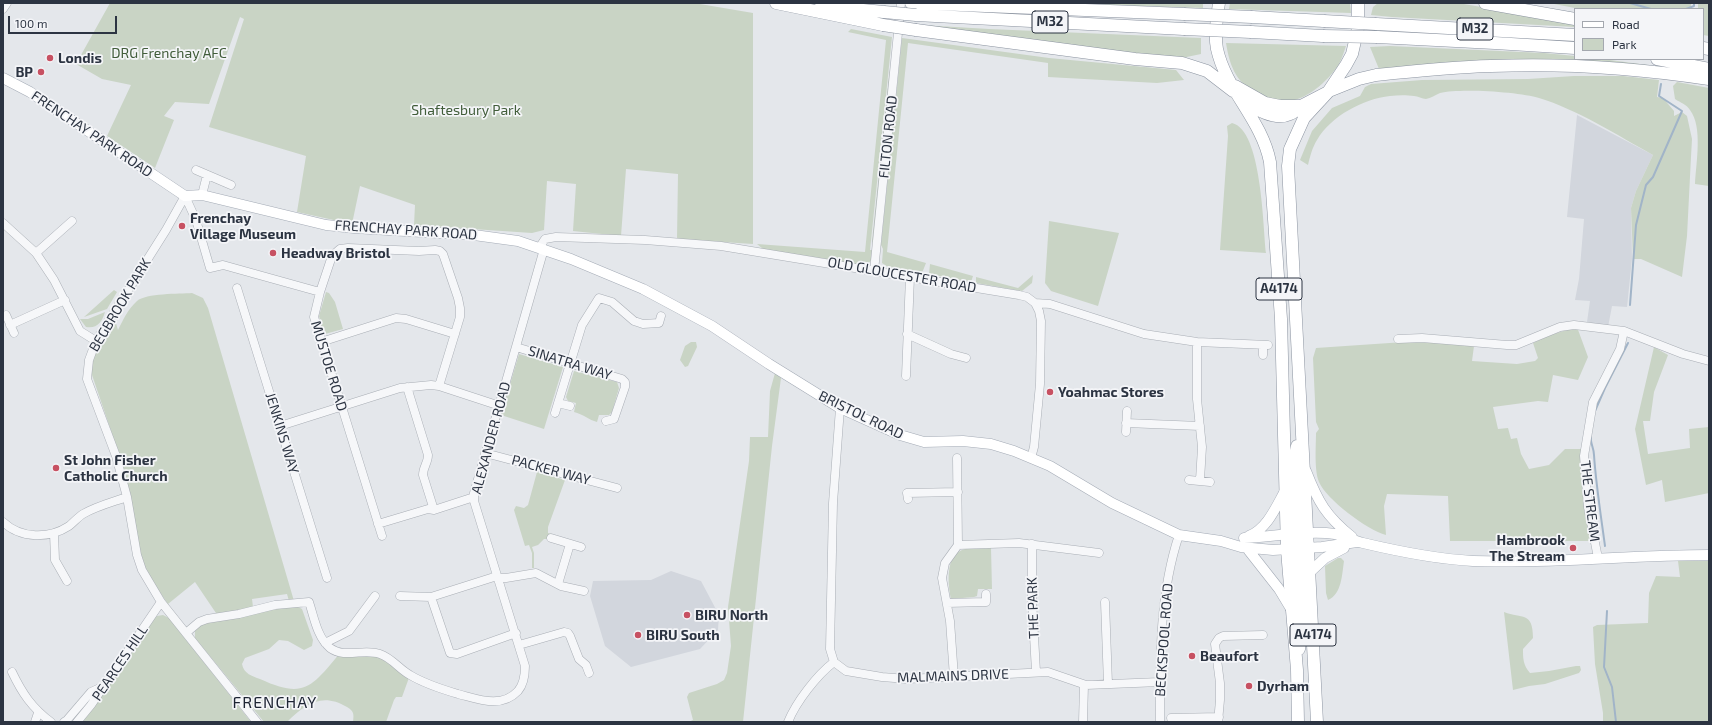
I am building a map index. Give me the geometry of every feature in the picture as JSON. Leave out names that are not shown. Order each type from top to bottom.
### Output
[{"type":"highway","name":"M32","points":[[776,3],[883,25],[916,30],[1135,59],[1182,62],[1207,71],[1237,92]]},
{"type":"highway","name":"M32","points":[[787,3],[884,12],[916,9],[1184,14],[1574,35]]},
{"type":"highway","name":"M32","points":[[911,3],[916,9],[1184,29],[1323,36],[1377,37],[1574,48]]},
{"type":"highway","points":[[1219,3],[1216,34],[1217,48],[1222,64],[1237,92],[1265,103],[1280,106],[1301,106],[1359,79],[1376,75],[1490,66],[1616,68],[1709,79]]},
{"type":"highway","points":[[1329,92],[1352,54],[1358,28],[1358,3]]},
{"type":"highway","name":"M32","points":[[1485,3],[1574,19]]},
{"type":"highway","points":[[1662,60],[1709,69]]},
{"type":"highway","name":"A4174","points":[[1237,92],[1264,142],[1270,162],[1283,355],[1285,491],[1297,535]]},
{"type":"highway","name":"A4174","points":[[1297,670],[1302,631],[1297,535],[1304,466],[1288,166],[1290,149],[1304,118],[1329,92]]},
{"type":"highway","points":[[1298,549],[1294,467],[1301,419]]},
{"type":"highway","name":"A4174","points":[[1298,549],[1310,572],[1317,722]]},
{"type":"highway","name":"A4174","points":[[1298,549],[1291,609],[1297,670],[1298,722]]},
{"type":"main road","name":"FRENCHAY PARK ROAD","points":[[3,78],[30,92],[185,196],[202,195],[326,225],[474,235],[518,241],[542,248]]},
{"type":"main road","name":"BRISTOL ROAD","points":[[542,248],[643,289],[678,306],[840,408],[900,436],[924,442],[963,441],[991,444],[1031,458],[1050,466],[1112,503],[1180,535],[1220,542],[1245,543],[1273,550],[1298,549],[1357,542]]},
{"type":"main road","points":[[1304,466],[1315,495],[1325,511],[1334,522],[1357,542]]},
{"type":"main road","points":[[1245,543],[1252,535],[1261,529],[1285,491]]},
{"type":"main road","points":[[1245,543],[1297,535],[1336,534],[1357,542],[1428,558],[1473,561],[1529,561],[1662,555],[1709,555]]},
{"type":"main road","points":[[1310,572],[1316,565],[1329,555],[1357,542]]},
{"type":"main road","points":[[1245,543],[1279,589],[1291,609]]},
{"type":"street","points":[[3,9],[7,3]]},
{"type":"street","name":"FILTON ROAD","points":[[874,271],[901,3]]},
{"type":"street","points":[[196,170],[231,185]]},
{"type":"street","points":[[202,195],[207,175]]},
{"type":"street","points":[[185,196],[196,220],[210,268],[223,265],[320,292]]},
{"type":"street","name":"BEGBROOK PARK","points":[[161,602],[139,562],[127,497],[116,456],[87,379],[89,360],[96,341],[166,230],[185,196]]},
{"type":"street","points":[[36,253],[72,221]]},
{"type":"street","points":[[4,225],[36,253],[54,280],[80,330],[96,341]]},
{"type":"street","name":"OLD GLOUCESTER ROAD","points":[[542,248],[542,241],[551,237],[645,240],[721,246],[1019,295],[1027,297],[1035,303],[1050,304],[1144,334],[1197,342],[1266,345],[1263,355]]},
{"type":"street","name":"ALEXANDER ROAD","points":[[326,643],[336,652],[380,653],[390,659],[405,672],[420,681],[471,697],[497,702],[509,698],[522,685],[525,666],[474,497],[474,488],[500,406],[542,248]]},
{"type":"street","name":"MUSTOE ROAD","points":[[382,536],[314,317],[320,292],[332,256],[340,249],[439,251],[443,255],[460,308],[460,317],[439,386]]},
{"type":"street","points":[[906,376],[910,277]]},
{"type":"street","name":"JENKINS WAY","points":[[237,288],[327,578]]},
{"type":"street","points":[[555,414],[582,325],[599,298],[612,302],[634,321],[659,323],[661,316]]},
{"type":"street","points":[[10,325],[65,300]]},
{"type":"street","points":[[1031,458],[1034,447],[1040,384],[1041,321],[1039,311],[1035,303]]},
{"type":"street","points":[[6,315],[14,334]]},
{"type":"street","points":[[321,342],[396,318],[406,319],[455,334]]},
{"type":"street","points":[[1398,339],[1422,338],[1507,345],[1516,344],[1560,327],[1574,325],[1624,332],[1684,354],[1709,361]]},
{"type":"street","name":"THE STREAM","points":[[1598,558],[1588,507],[1584,456],[1593,402],[1620,349],[1624,332]]},
{"type":"street","points":[[907,334],[962,357],[960,348]]},
{"type":"street","points":[[1197,342],[1196,399],[1202,447],[1200,480]]},
{"type":"street","name":"SINATRA WAY","points":[[516,347],[622,379],[625,382],[625,387],[614,419],[606,421]]},
{"type":"street","points":[[280,426],[407,387],[431,385],[439,386],[500,406]]},
{"type":"street","points":[[407,387],[428,455],[428,462],[423,469],[423,475],[434,510]]},
{"type":"street","points":[[558,403],[570,406]]},
{"type":"street","points":[[788,722],[798,703],[824,669],[834,662],[830,649],[833,511],[840,408]]},
{"type":"street","points":[[1126,432],[1127,411]]},
{"type":"street","points":[[1126,423],[1200,426]]},
{"type":"street","name":"PACKER WAY","points":[[485,452],[617,488]]},
{"type":"street","points":[[954,677],[951,626],[942,583],[942,573],[948,558],[958,545],[957,458]]},
{"type":"street","points":[[607,485],[609,477]]},
{"type":"street","points":[[1189,480],[1210,482]]},
{"type":"street","points":[[908,499],[908,493],[958,492]]},
{"type":"street","points":[[3,522],[16,532],[42,536],[54,533],[69,526],[83,514],[96,508],[127,497]]},
{"type":"street","points":[[378,524],[428,509],[434,510],[474,497]]},
{"type":"street","points":[[54,533],[55,560],[67,581]]},
{"type":"street","name":"BECKSPOOL ROAD","points":[[1160,722],[1160,653],[1164,606],[1171,559],[1180,535]]},
{"type":"street","points":[[551,538],[581,547]]},
{"type":"street","points":[[958,545],[1014,543],[1098,552]]},
{"type":"street","points":[[558,584],[570,544]]},
{"type":"street","name":"THE PARK","points":[[1032,544],[1032,599],[1036,672]]},
{"type":"street","points":[[400,596],[431,598],[494,577],[499,578],[536,573],[558,584],[584,591]]},
{"type":"street","points":[[946,603],[986,602],[986,594]]},
{"type":"street","points":[[186,633],[199,622],[207,619],[239,614],[275,605],[309,602],[316,626],[326,643],[349,631],[375,596]]},
{"type":"street","points":[[431,598],[450,653],[457,654],[516,633]]},
{"type":"street","points":[[161,602],[257,722]]},
{"type":"street","name":"PEARCES HILL","points":[[77,722],[91,705],[161,602]]},
{"type":"street","points":[[1105,602],[1108,684]]},
{"type":"street","points":[[520,647],[564,632],[568,633],[579,659],[586,665],[589,673]]},
{"type":"street","points":[[1171,708],[1172,720],[1218,719],[1220,683],[1215,644],[1219,638],[1223,636],[1263,635]]},
{"type":"street","name":"MALMAINS DRIVE","points":[[834,662],[846,671],[882,677],[907,679],[1036,672],[1052,673],[1084,685],[1160,682]]},
{"type":"street","points":[[12,672],[28,700],[38,713],[52,722]]},
{"type":"street","points":[[1083,722],[1084,685]]},
{"type":"street","points":[[64,722],[91,692],[102,687]]},
{"type":"street","points":[[35,722],[38,713]]},
{"type":"shaded area","points":[[1577,115],[1653,155],[1636,191],[1631,208],[1632,259],[1627,307],[1612,306],[1608,327],[1587,322],[1590,301],[1575,300],[1579,279],[1584,219],[1567,217]]},
{"type":"shaded area","points":[[671,571],[701,581],[719,615],[718,630],[700,649],[631,667],[605,646],[590,596],[593,581],[651,580]]},
{"type":"green space","name":"Shaftesbury Park","points":[[110,3],[694,3],[753,13],[753,244],[677,239],[678,174],[626,169],[621,236],[573,231],[576,184],[547,181],[544,230],[532,233],[414,225],[415,205],[360,186],[352,224],[297,212],[306,156],[209,127],[244,19],[240,17],[209,104],[175,102],[164,116],[174,120],[155,168],[107,136],[131,85],[102,79],[76,64]]},
{"type":"green space","points":[[1041,3],[1203,3],[1203,8]]},
{"type":"green space","points":[[1230,3],[1350,3],[1351,13],[1229,9]]},
{"type":"green space","points":[[1378,3],[1458,3],[1574,23],[1574,27],[1371,15],[1373,7]]},
{"type":"green space","points":[[1549,3],[1691,3],[1691,8],[1575,8]]},
{"type":"green space","points":[[1698,3],[1709,3],[1709,36],[1704,35],[1704,8],[1698,8]]},
{"type":"green space","points":[[921,25],[1201,38],[1201,54],[1177,59]]},
{"type":"green space","points":[[851,29],[892,37],[870,250],[874,250],[872,260],[866,265],[862,265],[763,249],[757,244],[865,252],[886,40],[848,32]]},
{"type":"green space","points":[[902,38],[1049,58],[1176,70],[1184,80],[1157,83],[1048,77],[1048,63],[908,43],[887,252],[926,263],[922,273],[900,269],[899,272],[887,270],[888,267],[882,263],[883,249],[881,245]]},
{"type":"green space","points":[[1226,43],[1346,46],[1339,64],[1328,78],[1312,92],[1295,100],[1285,102],[1274,101],[1253,92],[1246,87],[1236,75],[1230,60]]},
{"type":"green space","points":[[1390,46],[1544,53],[1574,56],[1574,60],[1610,60],[1648,65],[1426,65],[1379,69],[1370,47]]},
{"type":"green space","points":[[891,65],[874,245],[872,241]]},
{"type":"green space","points":[[1574,76],[1623,76],[1659,80],[1657,97],[1663,98],[1674,111],[1674,116],[1682,112],[1687,116],[1692,139],[1687,236],[1682,277],[1641,259],[1633,259],[1631,208],[1636,191],[1653,155],[1568,109],[1539,98],[1490,91],[1461,91],[1440,93],[1426,99],[1405,95],[1380,98],[1359,105],[1339,116],[1323,131],[1317,140],[1312,149],[1308,165],[1300,160],[1312,131],[1332,108],[1360,96],[1365,87],[1371,84],[1422,80],[1528,79]]},
{"type":"green space","points":[[1677,82],[1709,88],[1709,186],[1695,184],[1698,135],[1694,117],[1685,105],[1675,99],[1673,86]]},
{"type":"green space","points":[[1232,123],[1242,130],[1250,143],[1255,160],[1262,202],[1266,253],[1220,250],[1228,136],[1227,126]]},
{"type":"green space","points":[[1049,221],[1119,233],[1098,306],[1051,291],[1045,283]]},
{"type":"green space","points":[[930,264],[973,276],[971,282],[929,274]]},
{"type":"green space","points":[[1033,275],[1032,283],[1022,291],[976,283],[976,277],[1018,288]]},
{"type":"green space","points":[[114,290],[117,292],[107,309],[84,317]]},
{"type":"green space","points":[[326,292],[329,293],[335,302],[343,329],[325,334],[323,333],[319,316]]},
{"type":"green space","points":[[192,293],[203,298],[208,308],[294,601],[289,601],[287,594],[252,599],[253,607],[269,610],[290,607],[298,607],[302,609],[313,640],[312,646],[304,650],[288,641],[279,640],[269,649],[245,658],[242,664],[243,667],[251,676],[275,685],[297,689],[306,687],[314,682],[340,653],[375,652],[410,675],[402,697],[396,697],[394,700],[386,722],[353,722],[353,713],[349,708],[330,700],[322,700],[307,705],[287,722],[264,722],[195,638],[195,630],[201,625],[220,619],[195,582],[168,604],[149,577],[142,560],[125,472],[91,372],[94,354],[104,335],[115,320],[118,330],[128,311],[137,301],[141,298],[155,295]]},
{"type":"green space","points":[[105,312],[101,322],[93,327],[86,327],[80,319],[88,319]]},
{"type":"green space","points":[[1577,327],[1588,357],[1578,380],[1553,375],[1548,402],[1538,401],[1493,407],[1498,429],[1508,428],[1511,439],[1517,438],[1521,454],[1529,469],[1549,465],[1565,449],[1581,449],[1594,541],[1450,541],[1448,496],[1387,494],[1384,506],[1386,535],[1358,521],[1338,505],[1323,489],[1317,477],[1316,465],[1316,433],[1319,429],[1316,422],[1313,358],[1316,348],[1419,341],[1474,346],[1472,361],[1517,364],[1535,361],[1538,358],[1533,343],[1550,335]]},
{"type":"green space","points":[[691,342],[696,342],[697,347],[688,366],[685,367],[680,360],[685,346]]},
{"type":"green space","points":[[1654,347],[1668,355],[1654,392],[1650,421],[1643,421],[1648,454],[1690,448],[1689,429],[1709,427],[1709,493],[1665,502],[1662,480],[1646,485],[1635,429]]},
{"type":"green space","points":[[519,354],[563,367],[544,429],[501,415]]},
{"type":"green space","points":[[574,371],[617,382],[619,388],[612,412],[609,415],[599,415],[597,422],[574,412],[576,403],[568,401],[566,397]]},
{"type":"green space","points":[[775,373],[781,378],[772,446],[743,722],[688,722],[693,720],[687,697],[689,693],[717,684],[724,680],[727,673],[731,646],[728,607],[749,461],[750,437],[768,437],[770,391]]},
{"type":"green space","points":[[537,472],[565,480],[548,527],[548,533],[552,534],[550,539],[544,539],[538,545],[532,547],[534,553],[534,568],[532,568],[532,553],[529,545],[525,546],[514,510],[516,506],[524,508],[528,505]]},
{"type":"green space","points":[[991,548],[992,589],[978,589],[977,596],[974,597],[951,599],[949,572],[950,564],[953,558],[962,550]]},
{"type":"green space","points":[[1338,558],[1341,558],[1344,561],[1342,577],[1336,593],[1328,600],[1326,593],[1325,566]]},
{"type":"green space","points":[[1678,561],[1709,561],[1709,722],[1603,722],[1603,713],[1595,664],[1593,627],[1597,625],[1648,623],[1649,593],[1656,576],[1680,577]]},
{"type":"green space","points":[[1504,612],[1521,616],[1529,620],[1531,624],[1533,638],[1523,649],[1523,658],[1530,673],[1580,666],[1581,670],[1579,673],[1545,684],[1513,690]]},
{"type":"green space","points":[[163,615],[169,618],[251,722],[80,722],[152,619]]},
{"type":"waterway","points":[[1630,3],[1648,8]]},
{"type":"waterway","points":[[1689,8],[1694,6],[1694,3]]},
{"type":"waterway","points":[[1630,305],[1636,225],[1646,185],[1653,177],[1682,111],[1659,96],[1661,84]]},
{"type":"waterway","points":[[1595,411],[1628,343]]},
{"type":"waterway","points":[[1591,437],[1605,546]]},
{"type":"waterway","points":[[1607,611],[1604,667],[1612,687],[1616,722]]},
{"type":"place","name":"Londis","points":[[50,58]]},
{"type":"place","name":"BP","points":[[41,72]]},
{"type":"place","name":"Frenchay Village Museum","points":[[182,226]]},
{"type":"place","name":"Headway Bristol","points":[[273,253]]},
{"type":"place","name":"Yoahmac Stores","points":[[1050,392]]},
{"type":"place","name":"St John Fisher Catholic Church","points":[[56,468]]},
{"type":"place","name":"Hambrook The Stream","points":[[1573,548]]},
{"type":"place","name":"BIRU North","points":[[687,615]]},
{"type":"place","name":"BIRU South","points":[[638,635]]},
{"type":"place","name":"Beaufort","points":[[1192,656]]},
{"type":"place","name":"Dyrham","points":[[1249,686]]},
{"type":"district","name":"FRENCHAY","points":[[275,703]]},
{"type":"park label","name":"DRG Frenchay AFC","points":[[169,53]]}]
